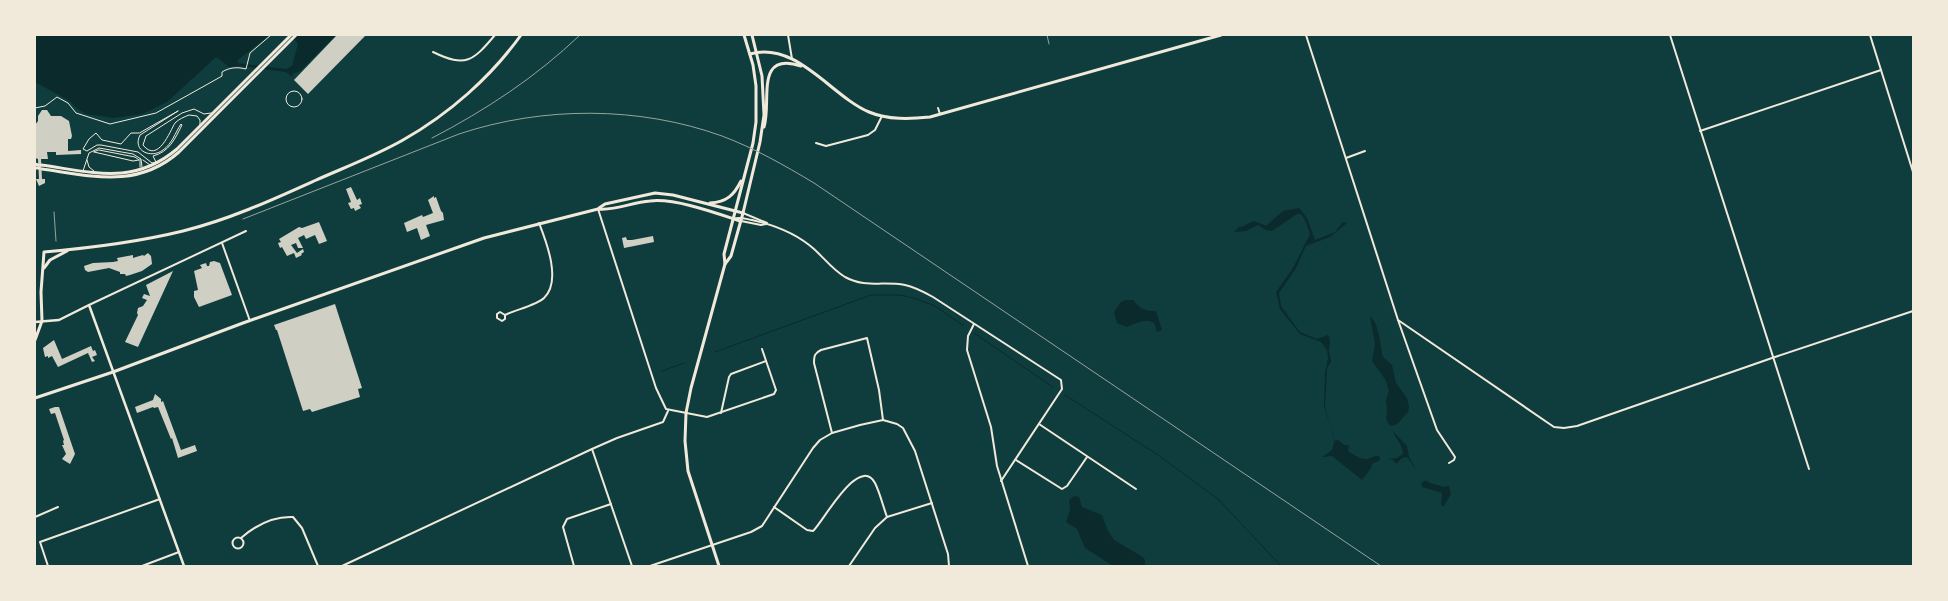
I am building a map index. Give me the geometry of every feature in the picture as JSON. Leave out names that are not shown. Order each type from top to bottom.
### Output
[{"type":"main road","points":[[35,340],[42,321],[41,292],[44,252],[165,235],[266,203],[401,141],[423,128],[473,89],[498,66],[521,35]]},
{"type":"main road","points":[[719,566],[688,471],[685,441],[686,413],[725,264],[724,254],[754,138],[757,108],[756,86],[744,35]]},
{"type":"main road","points":[[752,35],[762,76],[764,97],[764,115],[760,142]]},
{"type":"main road","points":[[750,54],[757,52],[777,53],[792,59],[870,113],[906,119],[930,117],[1221,35]]},
{"type":"main road","points":[[38,167],[76,170],[83,173],[134,174],[159,164],[292,36]]},
{"type":"main road","points":[[38,167],[110,178],[134,174],[159,164],[179,152],[220,109],[266,66],[292,36]]},
{"type":"main road","points":[[725,264],[731,256],[766,123],[768,106],[767,78],[770,71],[783,63],[806,68]]},
{"type":"main road","points":[[706,203],[719,202],[730,198],[745,174]]},
{"type":"main road","points":[[598,209],[605,204],[655,193],[706,203],[743,213]]},
{"type":"main road","points":[[35,398],[113,372],[484,238],[539,223],[598,209],[608,210],[661,200],[741,220]]},
{"type":"main road","points":[[43,270],[50,260],[69,250]]},
{"type":"street","points":[[433,52],[451,61],[458,62],[475,57],[495,35]]},
{"type":"street","points":[[788,35],[792,59]]},
{"type":"street","points":[[1306,35],[1398,320],[1437,430],[1455,457],[1449,463]]},
{"type":"street","points":[[1670,35],[1809,469]]},
{"type":"street","points":[[1870,35],[1913,172]]},
{"type":"street","points":[[1700,131],[1881,70]]},
{"type":"street","points":[[294,90],[300,92],[302,100],[299,105],[292,107],[287,104],[285,98],[287,93],[294,90]]},
{"type":"street","points":[[938,108],[940,114]]},
{"type":"street","points":[[197,128],[200,124],[199,119],[196,115],[189,115],[176,122],[169,138],[161,146],[151,150],[143,145],[146,136],[185,112],[194,110],[204,114],[211,113]]},
{"type":"street","points":[[178,111],[139,136],[138,144],[140,149],[150,154],[159,153],[168,146],[182,125],[168,148],[161,154],[153,156],[156,162],[154,163],[145,159],[138,152],[101,145],[97,145],[87,151],[83,149],[89,139],[96,133],[102,140],[121,144],[131,133],[139,133],[178,111]]},
{"type":"street","points":[[816,143],[826,146],[868,135],[875,130],[882,116]]},
{"type":"street","points":[[83,173],[91,151],[99,148],[138,156],[152,166]]},
{"type":"street","points":[[100,150],[135,157],[138,160],[133,161],[94,152],[100,150]]},
{"type":"street","points":[[1346,158],[1365,151]]},
{"type":"street","points":[[138,156],[143,163],[140,170]]},
{"type":"street","points":[[134,174],[141,166],[138,156]]},
{"type":"street","points":[[87,158],[91,169],[99,174]]},
{"type":"street","points":[[144,161],[151,164],[159,164]]},
{"type":"street","points":[[76,170],[81,170],[84,166]]},
{"type":"street","points":[[598,209],[661,402],[668,411],[708,417],[775,392],[762,349]]},
{"type":"street","points":[[743,213],[801,239],[814,249],[832,268],[845,277],[860,283],[906,285],[934,297],[1063,383],[1062,389],[1001,481]]},
{"type":"street","points":[[741,220],[761,225],[768,224]]},
{"type":"street","points":[[505,315],[542,299],[549,290],[552,266],[539,223]]},
{"type":"street","points":[[35,322],[59,320],[246,230]]},
{"type":"street","points":[[222,243],[250,321]]},
{"type":"street","points":[[89,305],[184,566]]},
{"type":"street","points":[[1398,320],[1557,428],[1577,426],[1913,310]]},
{"type":"street","points":[[974,324],[968,336],[967,350],[991,427],[995,458],[1001,481],[1028,566]]},
{"type":"street","points":[[832,433],[814,363],[814,356],[816,352],[867,338],[879,390],[883,420]]},
{"type":"street","points":[[721,413],[729,377],[732,374],[766,361]]},
{"type":"street","points":[[342,566],[616,438],[664,422],[668,411]]},
{"type":"street","points":[[650,566],[751,532],[762,526],[820,440],[832,433],[883,420],[897,424],[908,434],[948,554],[949,566]]},
{"type":"street","points":[[1039,424],[1136,489]]},
{"type":"street","points":[[592,449],[632,566]]},
{"type":"street","points":[[1016,460],[1062,489],[1067,486],[1087,457]]},
{"type":"street","points":[[774,507],[807,530],[813,531],[819,526],[845,487],[856,478],[865,476],[871,478],[875,484],[887,517]]},
{"type":"street","points":[[48,566],[40,542],[160,499]]},
{"type":"street","points":[[849,566],[875,528],[887,517],[932,503]]},
{"type":"street","points":[[574,566],[563,526],[567,519],[610,504]]},
{"type":"street","points":[[35,517],[58,507]]},
{"type":"street","points":[[241,538],[242,547],[238,549],[233,546],[234,538],[241,538],[254,527],[261,524],[283,517],[293,517],[302,528],[318,566]]},
{"type":"street","points":[[142,566],[179,552]]},
{"type":"path","points":[[35,108],[45,106],[57,97],[68,103],[76,113],[110,124],[156,113],[222,76],[222,72],[225,70],[236,67],[246,69],[250,53],[271,35]]},
{"type":"water","points":[[35,35],[269,35],[238,60],[237,63],[286,69],[292,66],[298,44],[291,35],[336,35],[300,71],[292,74],[294,78],[286,72],[240,66],[229,67],[218,58],[215,58],[167,102],[142,114],[114,118],[86,114],[75,107],[70,101],[35,82]]},
{"type":"water","points":[[1299,208],[1307,218],[1315,240],[1335,232],[1343,222],[1347,223],[1330,237],[1306,246],[1296,268],[1279,293],[1281,306],[1300,332],[1317,339],[1328,335],[1329,337],[1331,362],[1327,368],[1325,407],[1331,427],[1324,407],[1327,350],[1321,342],[1300,334],[1280,309],[1276,292],[1293,268],[1310,234],[1305,220],[1301,214],[1297,214],[1272,231],[1258,225],[1246,231],[1234,232],[1239,227],[1251,222],[1266,226],[1283,211]]},
{"type":"water","points":[[1133,300],[1143,309],[1156,311],[1162,330],[1157,332],[1154,323],[1148,321],[1127,327],[1117,323],[1114,312],[1121,302]]},
{"type":"water","points":[[1370,316],[1378,330],[1383,357],[1392,365],[1396,383],[1407,398],[1409,407],[1408,412],[1399,422],[1392,426],[1389,425],[1386,418],[1386,400],[1389,390],[1385,379],[1372,361],[1375,344]]},
{"type":"water","points":[[1393,431],[1407,446],[1409,457],[1417,471],[1407,457],[1402,458],[1396,464],[1393,460],[1388,459],[1397,458],[1403,454],[1402,447]]},
{"type":"water","points":[[1334,438],[1335,441],[1338,440],[1344,445],[1349,445],[1348,451],[1362,459],[1379,456],[1380,460],[1372,464],[1362,480],[1332,456],[1322,457],[1332,450]]},
{"type":"water","points":[[1426,480],[1443,487],[1449,486],[1451,494],[1444,506],[1441,504],[1442,493],[1422,487],[1421,483]]},
{"type":"water","points":[[1074,496],[1079,497],[1082,507],[1102,515],[1108,531],[1114,540],[1143,557],[1145,566],[1113,566],[1085,548],[1077,529],[1066,522],[1070,510],[1069,500]]},
{"type":"building","points":[[337,35],[366,35],[308,94],[294,80]]},
{"type":"building","points":[[42,110],[47,110],[51,116],[61,116],[69,121],[72,136],[71,139],[68,139],[68,151],[81,150],[81,154],[56,155],[56,152],[47,152],[48,159],[41,159],[42,179],[45,179],[45,183],[39,186],[36,179],[39,179],[38,159],[35,158],[35,125]]},
{"type":"building","points":[[351,187],[357,200],[360,198],[362,204],[359,205],[361,208],[355,211],[354,208],[351,209],[348,203],[351,202],[346,189]]},
{"type":"building","points":[[434,196],[443,213],[444,220],[426,225],[430,236],[421,240],[417,228],[407,232],[404,223],[422,215],[423,217],[433,213],[428,200]]},
{"type":"building","points":[[319,222],[327,241],[319,244],[315,235],[306,239],[304,235],[298,238],[303,248],[298,248],[296,243],[291,245],[297,253],[303,249],[304,252],[296,258],[294,253],[287,256],[282,247],[280,248],[278,243],[281,242],[279,239],[299,227],[302,228]]},
{"type":"building","points":[[653,236],[654,242],[624,248],[622,238],[626,237],[627,240],[632,240]]},
{"type":"building","points":[[148,253],[151,256],[152,264],[142,271],[126,276],[109,268],[88,272],[84,266],[93,263],[118,261],[117,258],[133,255],[133,258],[144,256]]},
{"type":"building","points":[[210,262],[220,263],[232,295],[199,307],[194,297],[194,291],[198,290],[194,271],[202,268],[200,265],[206,263],[209,266]]},
{"type":"building","points":[[173,271],[138,347],[125,342],[138,315],[138,308],[143,306],[147,300],[142,298],[144,294],[150,296],[146,285]]},
{"type":"building","points":[[335,304],[362,388],[358,389],[360,397],[312,412],[310,409],[303,411],[274,325]]},
{"type":"building","points":[[54,340],[62,359],[91,346],[97,355],[92,357],[95,361],[92,362],[88,353],[58,367],[52,356],[45,357],[43,348]]},
{"type":"building","points":[[155,394],[161,399],[161,402],[163,401],[181,450],[195,445],[197,451],[178,458],[172,438],[158,407],[137,413],[135,407],[153,400]]},
{"type":"building","points":[[59,407],[75,454],[70,464],[62,459],[66,454],[62,445],[64,445],[64,440],[55,413],[51,414],[49,409]]},
{"type":"waterway","points":[[715,352],[871,295],[900,295],[914,298],[935,306],[964,326]]},
{"type":"waterway","points":[[974,333],[1053,387]]},
{"type":"waterway","points":[[662,371],[684,363]]},
{"type":"waterway","points":[[1065,395],[1158,455],[1218,499],[1281,566]]},
{"type":"railway","points":[[432,138],[510,92],[546,65],[580,35]]},
{"type":"railway","points":[[1047,35],[1049,44]]},
{"type":"railway","points":[[243,219],[459,134],[524,118],[557,114],[591,113],[658,119],[690,126],[746,146],[814,183],[1381,566]]},
{"type":"railway","points":[[54,212],[56,241]]}]
